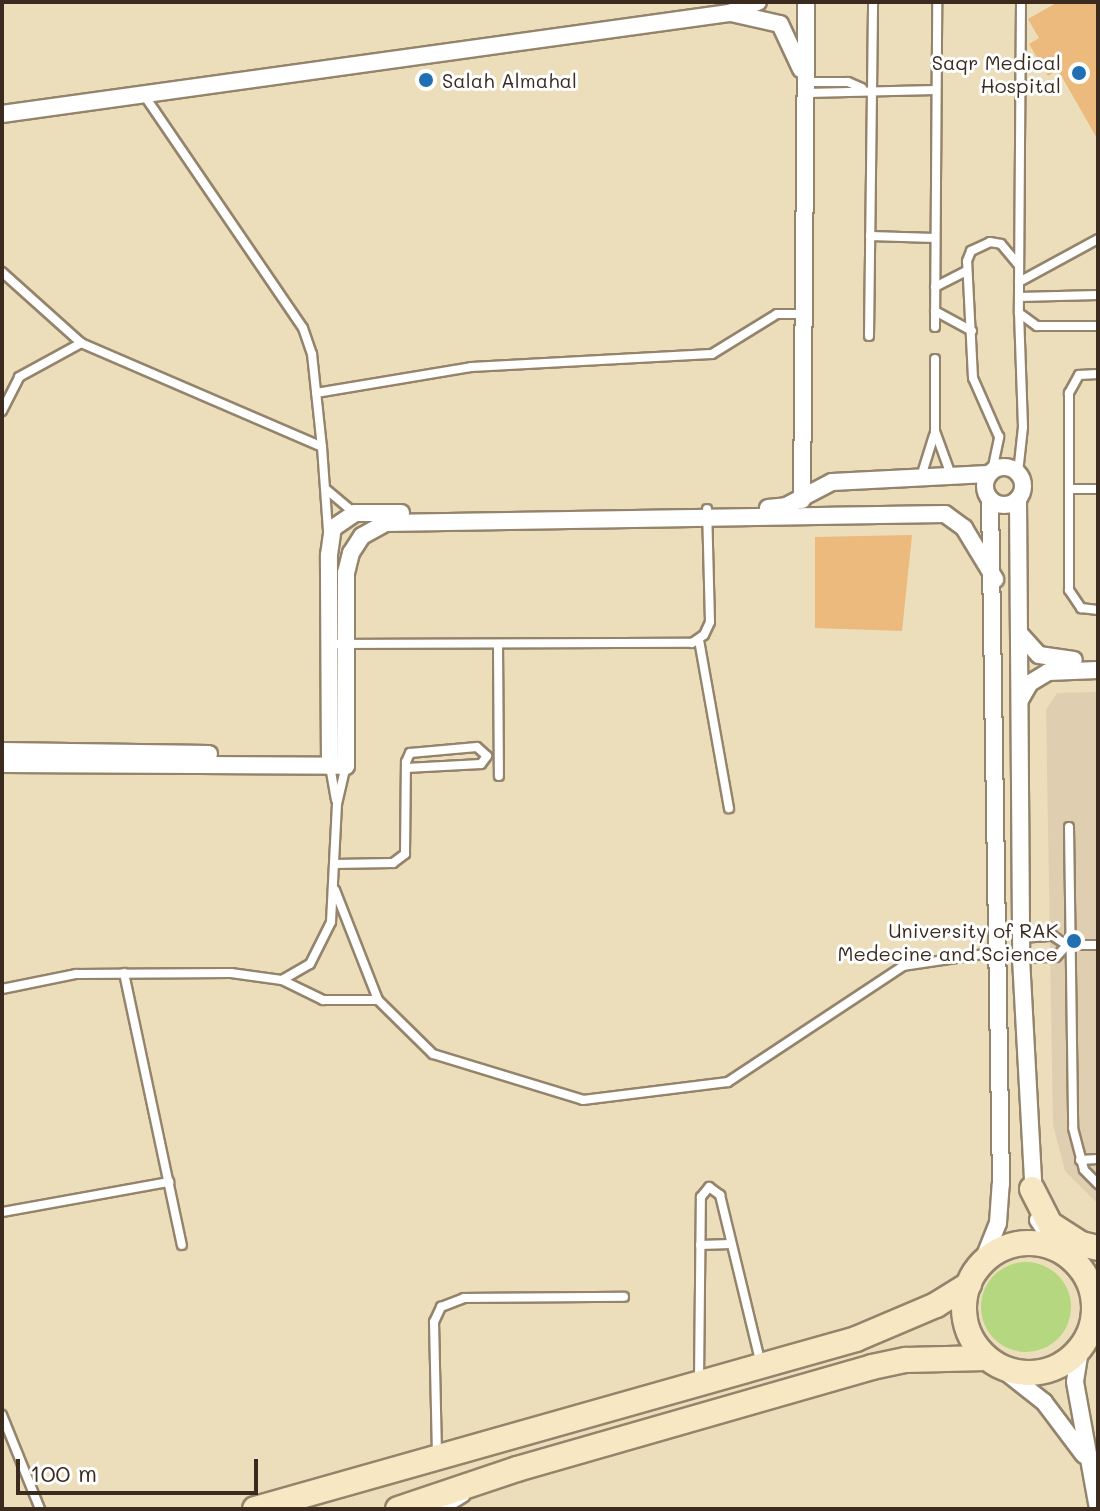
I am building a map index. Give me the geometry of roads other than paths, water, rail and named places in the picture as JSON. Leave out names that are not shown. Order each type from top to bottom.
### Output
[{"type":"main road","points":[[1032,1189],[1050,1224],[1081,1244],[1098,1248]]},
{"type":"main road","points":[[255,1509],[699,1384],[881,1329],[936,1305],[1018,1244],[1078,1258],[1095,1300],[1088,1342],[1041,1373],[1018,1373],[991,1361],[906,1360],[872,1367],[517,1469],[398,1509]]},
{"type":"main road","points":[[975,1273],[966,1323],[991,1361]]},
{"type":"street","points":[[2,114],[729,13],[758,2]]},
{"type":"street","points":[[802,516],[806,2]]},
{"type":"street","points":[[729,13],[780,24],[791,39],[805,88]]},
{"type":"street","points":[[338,644],[351,553],[362,536],[385,523],[707,513],[771,508],[832,482],[953,479],[1007,467],[1018,473],[1023,486],[1018,499],[1021,958],[1032,1189],[1040,1227],[1078,1258]]},
{"type":"street","points":[[975,1273],[998,1223],[1001,1184],[995,579],[990,500],[985,492],[990,473]]},
{"type":"street","points":[[990,500],[1007,505],[1018,499]]},
{"type":"street","points":[[338,760],[338,644],[329,555],[333,528],[355,513],[945,514],[964,528],[995,579]]},
{"type":"street","points":[[1019,633],[1030,649],[1048,659],[1098,660]]},
{"type":"street","points":[[1019,701],[1030,683],[1048,672],[1098,670]]},
{"type":"street","points":[[2,751],[338,760]]},
{"type":"street","points":[[2,764],[338,760]]},
{"type":"street","points":[[1088,1342],[1075,1382],[1098,1508]]},
{"type":"street","points":[[991,1361],[1044,1402],[1087,1460]]},
{"type":"lane","points":[[869,336],[867,88],[873,2]]},
{"type":"lane","points":[[935,327],[937,2]]},
{"type":"lane","points":[[1018,473],[1023,427],[1018,265],[1021,2]]},
{"type":"lane","points":[[805,88],[848,82],[867,88],[936,90]]},
{"type":"lane","points":[[144,94],[303,328],[316,393],[327,490],[329,555]]},
{"type":"lane","points":[[870,236],[935,238]]},
{"type":"lane","points":[[1019,282],[1098,239]]},
{"type":"lane","points":[[990,473],[999,437],[975,386],[966,271],[971,251],[990,242],[1001,244],[1018,265]]},
{"type":"lane","points":[[935,287],[966,271]]},
{"type":"lane","points":[[2,272],[81,343],[322,447]]},
{"type":"lane","points":[[1019,297],[1098,295]]},
{"type":"lane","points":[[935,311],[972,331]]},
{"type":"lane","points":[[1019,313],[1037,326],[1098,326]]},
{"type":"lane","points":[[316,393],[471,367],[712,354],[761,321],[777,314],[805,314]]},
{"type":"lane","points":[[2,411],[19,377],[81,343]]},
{"type":"lane","points":[[920,481],[935,431],[935,359]]},
{"type":"lane","points":[[1098,374],[1086,373],[1069,386],[1071,598],[1081,608],[1098,610]]},
{"type":"lane","points":[[935,431],[953,479]]},
{"type":"lane","points":[[1069,489],[1098,489]]},
{"type":"lane","points":[[327,490],[355,513]]},
{"type":"lane","points":[[707,513],[710,622],[699,640],[729,808]]},
{"type":"lane","points":[[338,644],[699,640]]},
{"type":"lane","points":[[498,644],[499,776]]},
{"type":"lane","points":[[334,864],[393,863],[405,854],[406,768],[407,757],[419,749],[477,747],[487,756],[481,764],[406,768]]},
{"type":"lane","points":[[337,804],[338,760]]},
{"type":"lane","points":[[282,980],[310,964],[326,940],[333,886],[338,760]]},
{"type":"lane","points":[[1069,827],[1073,1128],[1080,1160],[1098,1184]]},
{"type":"lane","points":[[333,886],[378,1000],[433,1054],[583,1100],[728,1082],[903,966],[998,952]]},
{"type":"lane","points":[[1021,938],[1053,936],[1070,945],[1098,945]]},
{"type":"lane","points":[[1021,958],[1056,957],[1070,945]]},
{"type":"lane","points":[[124,973],[182,1245]]},
{"type":"lane","points":[[2,989],[76,974],[231,973],[282,980],[323,1000],[378,1000]]},
{"type":"lane","points":[[1080,1160],[1098,1159]]},
{"type":"lane","points":[[2,1212],[169,1182]]},
{"type":"lane","points":[[699,1384],[701,1194],[709,1187],[718,1192],[761,1366]]},
{"type":"lane","points":[[700,1245],[731,1244]]},
{"type":"lane","points":[[437,1459],[434,1322],[441,1307],[464,1298],[624,1297]]},
{"type":"lane","points":[[2,1415],[40,1509]]},
{"type":"lane","points":[[445,1509],[517,1469]]},
{"type":"place","name":"Saqr Medical Hospital","points":[[1079,73]]},
{"type":"place","name":"Salah Almahal","points":[[426,80]]},
{"type":"place","name":"University of RAK Medecine and Science","points":[[1074,941]]}]
